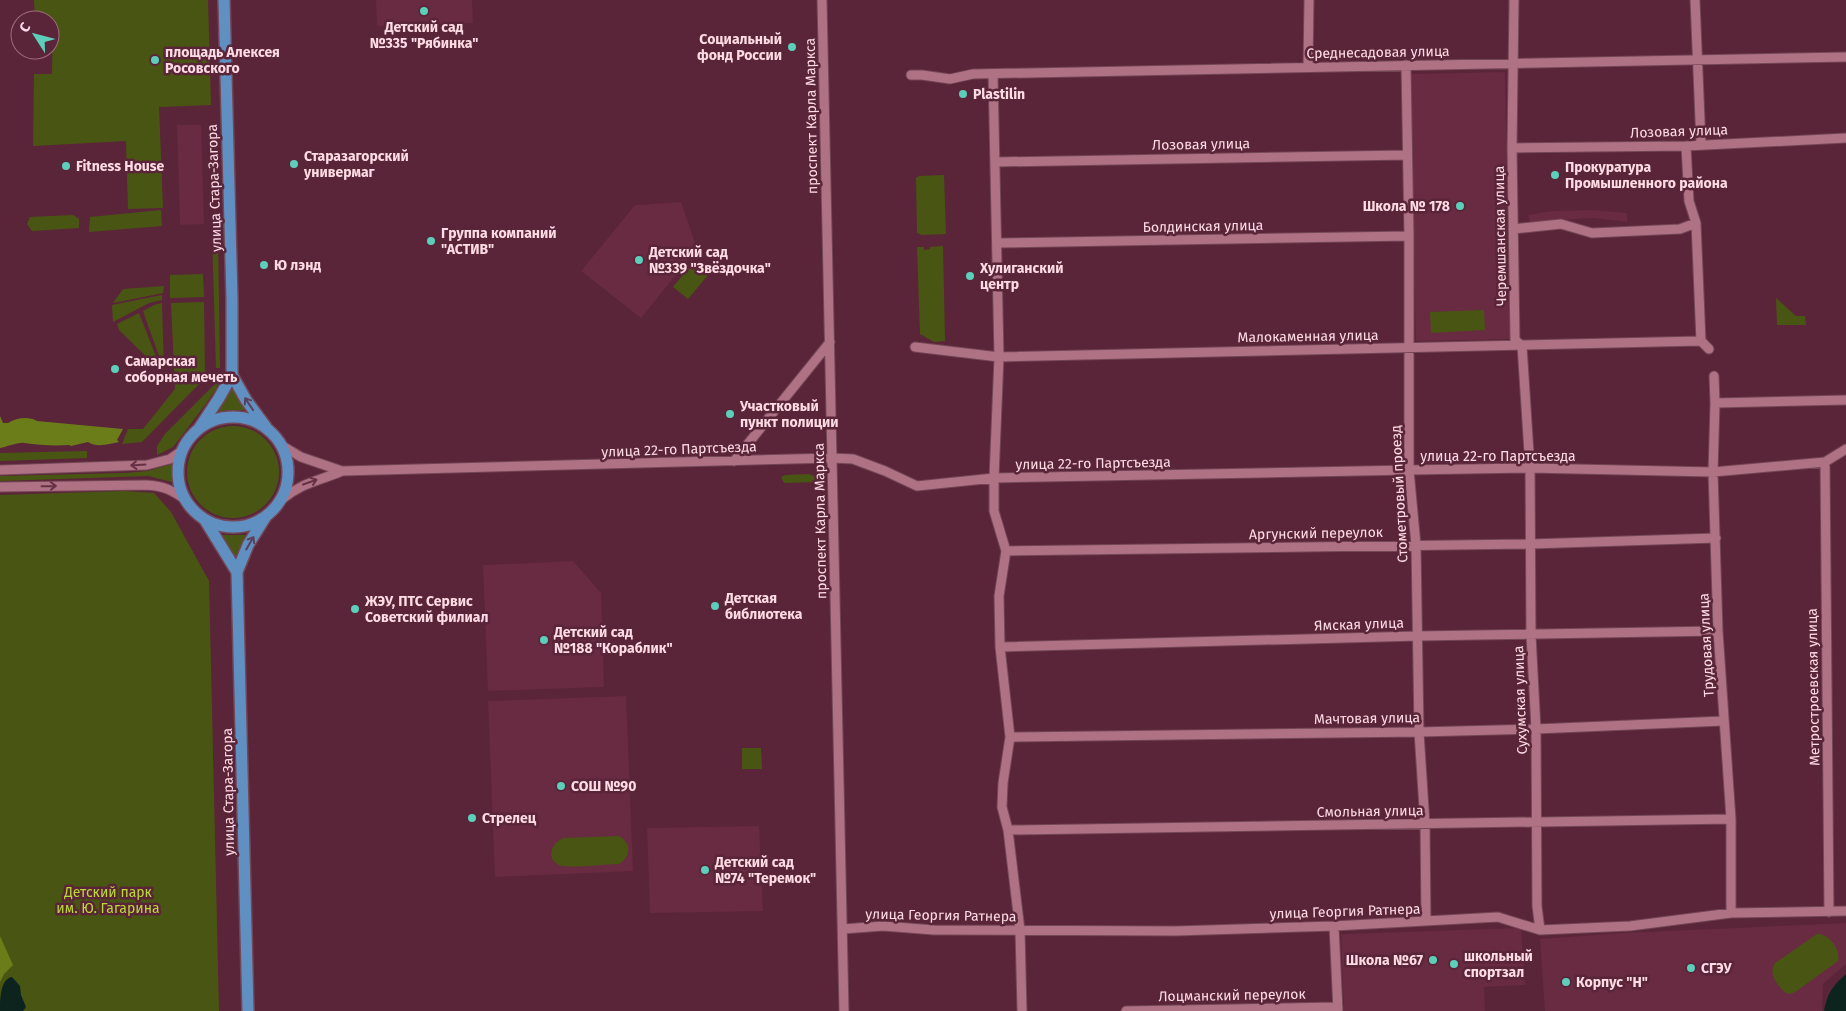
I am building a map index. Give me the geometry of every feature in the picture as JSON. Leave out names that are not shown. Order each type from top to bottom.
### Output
[{"type":"main road","name":"улица Стара-Загора","points":[[224,0],[232,299],[232,375]]},
{"type":"main road","points":[[204,520],[229,528],[247,526],[266,516],[281,500],[286,484],[287,463],[281,445],[251,406],[232,375],[200,427],[183,450],[178,465],[179,482],[186,500],[204,520],[237,572]]},
{"type":"main road","points":[[200,427],[216,420],[233,418],[252,422],[269,431]]},
{"type":"main road","name":"улица Стара-Загора","points":[[248,1011],[237,572],[248,545],[266,516]]},
{"type":"street","name":"проспект Карла Маркса","points":[[822,0],[844,1011]]},
{"type":"street","points":[[1308,67],[1309,0]]},
{"type":"street","name":"Черемшанская улица","points":[[1514,0],[1512,148],[1515,340],[1522,346],[1530,468]]},
{"type":"street","points":[[1696,0],[1701,144]]},
{"type":"street","name":"Среднесадовая улица","points":[[911,75],[950,80],[973,74],[1846,56]]},
{"type":"street","name":"Стометровый проезд","points":[[1406,65],[1409,236],[1409,470],[1416,545],[1419,732],[1425,824],[1426,921]]},
{"type":"street","points":[[993,74],[999,357],[994,511],[1006,551],[999,596],[1000,647],[1010,736],[1003,784],[1002,808],[1008,830],[1020,930],[1022,1011]]},
{"type":"street","name":"Лозовая улица","points":[[1512,148],[1686,146],[1846,138]]},
{"type":"street","points":[[1686,146],[1689,201],[1696,223],[1701,341],[1709,349]]},
{"type":"street","name":"Лозовая улица","points":[[995,162],[1408,155]]},
{"type":"street","points":[[1513,229],[1561,224],[1592,233],[1680,229],[1696,223]]},
{"type":"street","name":"Болдинская улица","points":[[998,243],[1409,236]]},
{"type":"street","name":"Малокаменная улица","points":[[915,347],[999,357],[1701,341]]},
{"type":"street","points":[[734,461],[830,342]]},
{"type":"street","name":"Трудовая улица","points":[[1714,376],[1716,403],[1712,472],[1716,538],[1718,631],[1731,819],[1731,913]]},
{"type":"street","points":[[1716,403],[1846,400]]},
{"type":"street","name":"улица 22-го Партсъезда","points":[[281,445],[301,457],[342,471]]},
{"type":"street","name":"улица 22-го Партсъезда","points":[[281,500],[292,490],[303,484],[342,471],[832,458],[853,459],[886,470],[917,486],[994,478],[1409,470],[1530,468],[1712,472],[1824,462],[1846,449]]},
{"type":"street","points":[[0,470],[146,465],[170,459],[183,450]]},
{"type":"street","name":"Метростроевская улица","points":[[1824,462],[1829,912]]},
{"type":"street","name":"Сухумская улица","points":[[1530,468],[1531,635],[1536,729],[1537,906],[1540,930]]},
{"type":"street","points":[[0,487],[146,485],[173,490],[186,500]]},
{"type":"street","name":"Аргунский переулок","points":[[1006,551],[1531,544],[1716,538]]},
{"type":"street","name":"Ямская улица","points":[[1000,647],[1418,636],[1718,631]]},
{"type":"street","name":"Мачтовая улица","points":[[1010,736],[1419,732],[1723,721]]},
{"type":"street","name":"Смольная улица","points":[[1008,830],[1731,819]]},
{"type":"street","name":"улица Георгия Ратнера","points":[[843,929],[883,926],[934,930],[1175,931],[1334,926],[1498,917],[1540,930],[1630,926],[1731,913],[1846,911]]},
{"type":"street","points":[[1334,926],[1338,1009]]},
{"type":"street","name":"Лоцманский переулок","points":[[1126,1011],[1338,1009]]},
{"type":"shaded area","name":"Детский сад №335 \"Рябинка\"","points":[[376,0],[472,0],[473,23],[377,26]]},
{"type":"shaded area","name":"Школа № 178","points":[[1505,72],[1510,339],[1416,341],[1411,74]]},
{"type":"shaded area","points":[[177,125],[201,125],[204,224],[180,225]]},
{"type":"shaded area","name":"Детский сад №339 \"Звёздочка\"","points":[[681,202],[697,249],[641,318],[581,271],[635,205]]},
{"type":"shaded area","points":[[1594,210],[1627,213],[1627,222],[1593,218],[1530,222],[1528,215],[1552,211]]},
{"type":"shaded area","name":"Детский сад №188 \"Кораблик\"","points":[[573,561],[601,593],[604,687],[488,691],[483,565]]},
{"type":"shaded area","name":"СОШ №90","points":[[626,696],[633,871],[495,877],[488,701]]},
{"type":"shaded area","name":"Детский сад №74 \"Теремок\"","points":[[759,826],[763,911],[650,913],[647,828]]},
{"type":"shaded area","name":"СГЭУ","points":[[1846,923],[1846,964],[1823,984],[1822,1011],[1545,1011],[1540,939],[1623,933]]},
{"type":"shaded area","name":"Школа №67","points":[[1521,928],[1525,985],[1484,987],[1485,1011],[1344,1011],[1341,934]]},
{"type":"shaded area","points":[[1846,974],[1846,1011],[1824,1011],[1831,990]]},
{"type":"shaded area","points":[[12,977],[20,986],[21,995],[26,1007],[23,1011],[0,1011],[3,986]]},
{"type":"green space","name":"площадь Алексея Росовского","points":[[34,0],[208,0],[211,105],[159,107],[163,208],[128,209],[126,141],[33,146],[34,74],[52,74],[52,60],[60,60],[60,10],[35,10]]},
{"type":"green space","points":[[944,175],[946,234],[922,235],[917,233],[916,178],[919,176]]},
{"type":"green space","points":[[161,210],[162,226],[89,232],[90,217]]},
{"type":"green space","points":[[73,215],[79,219],[79,228],[32,231],[27,224],[30,217]]},
{"type":"green space","points":[[212,234],[218,236],[220,368],[216,368]]},
{"type":"green space","points":[[943,246],[945,341],[934,342],[920,334],[917,247],[924,247],[924,250],[930,249],[930,247]]},
{"type":"green space","points":[[694,262],[708,275],[688,299],[673,287]]},
{"type":"green space","points":[[203,274],[204,297],[170,298],[170,275]]},
{"type":"green space","points":[[164,286],[163,293],[113,303],[123,289]]},
{"type":"green space","points":[[162,295],[162,300],[149,303],[113,322],[112,305]]},
{"type":"green space","points":[[1776,298],[1796,316],[1805,316],[1806,325],[1777,325]]},
{"type":"green space","points":[[204,302],[205,378],[142,442],[122,444],[128,429],[143,429],[175,389],[171,303]]},
{"type":"green space","points":[[162,303],[164,370],[143,311]]},
{"type":"green space","points":[[1484,310],[1485,330],[1431,333],[1430,312]]},
{"type":"green space","points":[[139,313],[162,372],[119,330],[117,324]]},
{"type":"green space","points":[[219,380],[216,389],[173,447],[157,455],[157,446],[165,434]]},
{"type":"green space","points":[[233,383],[249,410],[217,412],[228,396]]},
{"type":"green space","points":[[0,416],[3,423],[26,418],[37,421],[123,429],[117,440],[119,442],[107,444],[95,445],[88,442],[71,446],[22,443],[0,448]]},
{"type":"green space","points":[[233,426],[251,429],[266,439],[276,454],[279,472],[276,490],[266,505],[251,515],[233,518],[215,515],[200,505],[190,490],[187,472],[190,454],[200,439],[215,429]]},
{"type":"green space","points":[[87,451],[87,458],[0,461],[0,453]]},
{"type":"green space","points":[[172,464],[172,482],[148,476],[0,481],[0,476],[126,473],[148,471]]},
{"type":"green space","points":[[809,474],[816,477],[816,482],[784,483],[781,477],[785,475]]},
{"type":"green space","name":"Детский парк им. Ю. Гагарина","points":[[124,491],[154,493],[171,512],[209,581],[219,1011],[0,1011],[0,495]]},
{"type":"green space","points":[[220,535],[249,535],[238,564]]},
{"type":"green space","points":[[742,748],[761,748],[762,769],[742,769]]},
{"type":"green space","points":[[619,836],[628,846],[628,854],[619,864],[563,866],[559,865],[552,858],[553,846],[564,838]]},
{"type":"green space","points":[[1817,934],[1830,939],[1838,952],[1838,961],[1795,992],[1790,994],[1784,992],[1773,975],[1772,971],[1775,963]]},
{"type":"green space","points":[[0,936],[13,965],[4,974],[0,982]]},
{"type":"place","name":"Детский сад №335 \"Рябинка\"","points":[[424,11]]},
{"type":"place","name":"Социальный фонд России","points":[[792,47]]},
{"type":"place","name":"площадь Алексея Росовского","points":[[155,60]]},
{"type":"place","name":"Plastilin","points":[[963,94]]},
{"type":"place","name":"Старазагорский универмаг","points":[[294,164]]},
{"type":"place","name":"Fitness House","points":[[66,166]]},
{"type":"place","name":"Прокуратура Промышленного района","points":[[1555,175]]},
{"type":"place","name":"Школа № 178","points":[[1460,206]]},
{"type":"place","name":"Группа компаний \"АСТИВ\"","points":[[431,241]]},
{"type":"place","name":"Детский сад №339 \"Звёздочка\"","points":[[639,260]]},
{"type":"place","name":"Ю лэнд","points":[[264,265]]},
{"type":"place","name":"Хулиганский центр","points":[[970,276]]},
{"type":"place","name":"Самарская соборная мечеть","points":[[115,369]]},
{"type":"place","name":"Участковый пункт полиции","points":[[730,414]]},
{"type":"place","name":"Детская библиотека","points":[[715,606]]},
{"type":"place","name":"ЖЭУ, ПТС Сервис Советский филиал","points":[[355,609]]},
{"type":"place","name":"Детский сад №188 \"Кораблик\"","points":[[544,640]]},
{"type":"place","name":"СОШ №90","points":[[561,786]]},
{"type":"place","name":"Стрелец","points":[[472,818]]},
{"type":"place","name":"Детский сад №74 \"Теремок\"","points":[[705,870]]},
{"type":"place","name":"Школа №67","points":[[1433,960]]},
{"type":"place","name":"школьный спортзал","points":[[1454,964]]},
{"type":"place","name":"СГЭУ","points":[[1691,968]]},
{"type":"place","name":"Корпус \"Н\"","points":[[1566,982]]}]
